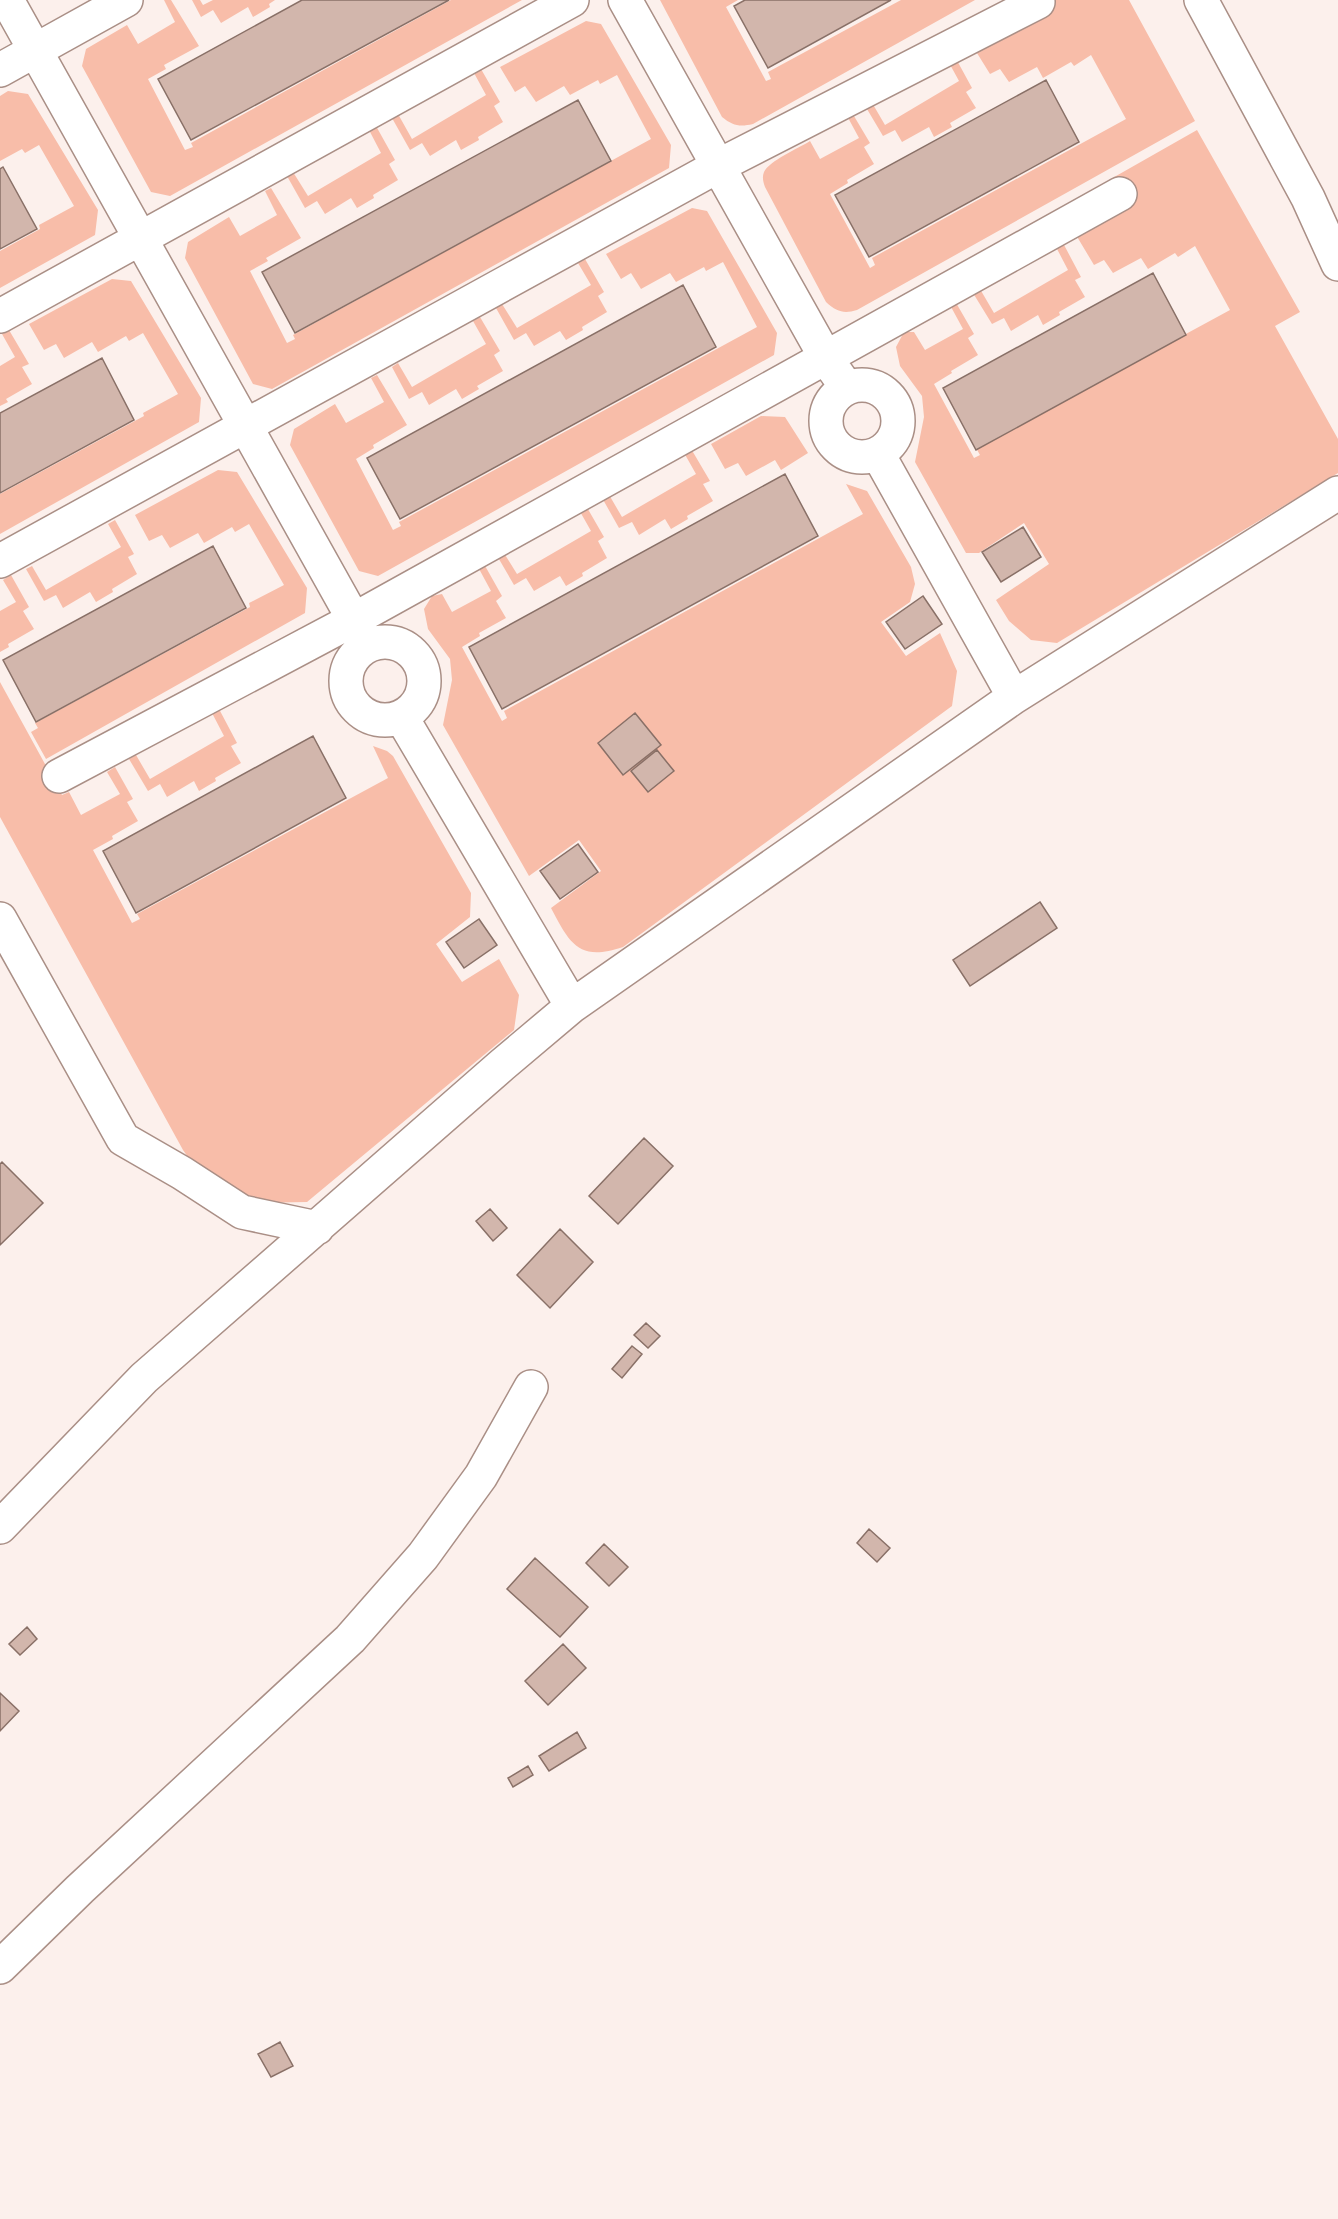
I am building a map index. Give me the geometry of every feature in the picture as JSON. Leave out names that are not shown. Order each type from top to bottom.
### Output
[{"type":"street","points":[[7,0],[360,633],[381,642],[395,642],[407,648],[417,658],[423,670],[425,684],[422,698],[402,718],[389,721],[375,720],[363,715],[352,705],[345,678],[349,665],[357,654],[360,633]]},
{"type":"street","points":[[0,69],[126,0]]},
{"type":"street","points":[[0,316],[572,0]]},
{"type":"street","points":[[625,0],[826,358],[847,388]]},
{"type":"street","points":[[1201,0],[1308,198],[1338,264]]},
{"type":"street","points":[[0,561],[718,166],[1038,2]]},
{"type":"street","points":[[59,776],[360,633],[826,358],[1120,194]]},
{"type":"street","points":[[1308,198],[1338,220]]},
{"type":"street","points":[[860,385],[874,387],[886,394],[895,405],[898,418],[896,432],[890,445],[878,454],[865,458],[851,455],[839,448],[830,437],[827,423],[828,409],[835,397],[847,388],[860,385]]},
{"type":"street","points":[[878,454],[1014,697]]},
{"type":"street","points":[[0,1527],[144,1378],[493,1072],[572,1006],[1014,697],[1338,493]]},
{"type":"street","points":[[402,718],[572,1006]]},
{"type":"street","points":[[0,918],[123,1139],[182,1173],[242,1212],[317,1227]]},
{"type":"street","points":[[0,1967],[80,1889],[350,1639],[423,1556],[481,1476],[531,1387]]},
{"type":"shaded area","points":[[164,0],[171,0],[199,46],[164,65],[166,69],[148,79],[185,150],[193,147],[191,143],[451,0],[522,0],[170,196],[151,192],[82,66],[86,49],[127,25],[138,44],[175,22]]},
{"type":"shaded area","points":[[192,0],[200,0],[203,5],[213,0],[275,0],[269,4],[270,7],[253,17],[248,7],[221,23],[213,10],[201,17]]},
{"type":"shaded area","points":[[660,0],[738,0],[726,7],[766,81],[771,79],[768,72],[901,0],[975,0],[753,124],[740,125],[733,124],[722,117]]},
{"type":"shaded area","points":[[1012,0],[1129,0],[1195,121],[857,310],[844,312],[834,308],[826,302],[765,187],[763,177],[764,172],[772,164],[810,141],[820,159],[859,138],[846,114],[851,111],[870,143],[864,147],[874,164],[847,180],[848,183],[830,194],[870,268],[875,265],[872,258],[1126,119],[1091,55],[1074,66],[1071,62],[1043,78],[1037,67],[1009,82],[1000,69],[990,74],[972,45]]},
{"type":"shaded area","points":[[586,21],[601,24],[671,145],[669,168],[272,389],[253,384],[185,258],[188,242],[229,217],[240,236],[277,215],[265,191],[271,188],[301,238],[266,258],[268,261],[250,271],[287,343],[295,339],[293,335],[651,139],[617,75],[600,84],[598,80],[570,95],[564,86],[536,102],[525,86],[515,92],[500,67]]},
{"type":"shaded area","points":[[954,55],[972,88],[966,92],[976,108],[950,123],[952,127],[934,137],[929,127],[902,142],[895,130],[883,136],[864,104],[871,101],[885,125],[959,81],[947,59]]},
{"type":"shaded area","points":[[481,69],[500,102],[494,106],[503,122],[461,150],[456,140],[430,156],[422,143],[410,150],[392,118],[398,114],[412,139],[486,95],[474,73]]},
{"type":"shaded area","points":[[8,91],[28,94],[98,210],[95,235],[0,288],[0,251],[40,229],[39,225],[74,206],[39,145],[25,153],[22,149],[0,161],[0,96]]},
{"type":"shaded area","points":[[376,126],[395,160],[389,164],[398,180],[357,208],[351,198],[325,214],[317,201],[305,208],[287,176],[293,172],[308,196],[381,153],[369,130]]},
{"type":"shaded area","points":[[1197,130],[1300,312],[1275,326],[1338,439],[1338,473],[1057,643],[1031,640],[1009,621],[996,600],[1049,564],[1024,523],[979,553],[966,553],[915,462],[924,417],[922,396],[900,366],[896,347],[904,332],[914,332],[925,350],[963,329],[950,305],[955,301],[974,334],[968,338],[978,355],[934,384],[974,458],[980,455],[976,448],[1230,310],[1195,246],[1178,257],[1175,253],[1148,269],[1141,258],[1113,273],[1104,260],[1094,265],[1076,235],[1121,200],[1109,180]]},
{"type":"shaded area","points":[[692,208],[707,211],[777,333],[774,355],[378,576],[359,571],[290,445],[294,429],[335,404],[346,423],[384,402],[371,378],[377,375],[407,425],[373,445],[374,448],[356,459],[393,530],[401,526],[399,522],[757,327],[723,262],[706,271],[704,267],[676,282],[670,273],[641,289],[631,273],[621,279],[606,254]]},
{"type":"shaded area","points":[[1063,243],[1081,277],[1075,280],[1085,297],[1059,312],[1060,315],[1043,325],[1038,315],[1011,331],[1004,318],[992,324],[973,293],[980,289],[994,313],[1068,270],[1056,247]]},
{"type":"shaded area","points":[[585,259],[604,292],[598,296],[607,312],[566,340],[560,331],[534,346],[526,333],[514,340],[496,308],[502,304],[517,328],[591,285],[578,263]]},
{"type":"shaded area","points":[[112,279],[131,281],[201,398],[199,422],[0,534],[0,494],[144,416],[143,413],[178,394],[143,333],[129,341],[126,336],[98,352],[92,342],[64,358],[56,344],[44,350],[29,324]]},
{"type":"shaded area","points":[[480,317],[500,351],[494,355],[503,371],[477,386],[479,389],[462,399],[456,389],[429,405],[422,392],[409,399],[392,367],[398,363],[412,387],[486,344],[473,321]]},
{"type":"shaded area","points":[[9,330],[29,364],[22,367],[32,384],[6,399],[8,402],[0,406],[0,366],[15,357],[2,334]]},
{"type":"shaded area","points":[[761,416],[785,417],[808,453],[781,470],[775,460],[746,476],[738,463],[725,469],[711,444]]},
{"type":"shaded area","points":[[690,447],[710,481],[703,484],[713,501],[687,516],[688,519],[671,529],[665,519],[639,535],[632,522],[619,528],[601,496],[608,493],[622,517],[696,474],[683,451]]},
{"type":"shaded area","points":[[218,470],[237,472],[307,588],[305,613],[46,759],[31,732],[38,728],[35,723],[250,607],[249,603],[284,585],[249,524],[235,532],[232,527],[204,543],[198,533],[170,548],[162,535],[149,541],[135,515]]},
{"type":"shaded area","points":[[846,484],[867,491],[911,567],[915,584],[910,602],[881,622],[906,656],[940,633],[957,671],[952,706],[623,947],[596,952],[578,947],[564,931],[551,908],[601,871],[579,840],[529,876],[443,725],[452,680],[450,659],[428,629],[424,609],[432,596],[442,594],[452,612],[491,591],[478,567],[484,564],[502,596],[496,601],[506,618],[479,633],[480,636],[462,647],[502,721],[507,718],[504,711],[863,514]]},
{"type":"shaded area","points":[[585,504],[604,537],[598,541],[607,558],[566,586],[560,576],[534,591],[526,578],[514,585],[496,554],[502,550],[517,574],[591,531],[578,508]]},
{"type":"shaded area","points":[[115,520],[134,554],[128,557],[137,574],[96,602],[90,592],[63,608],[56,595],[44,601],[26,569],[32,566],[46,590],[121,547],[108,524]]},
{"type":"shaded area","points":[[11,575],[29,607],[23,611],[34,629],[8,644],[9,647],[0,652],[0,611],[16,602],[3,580]]},
{"type":"shaded area","points":[[0,682],[62,795],[69,792],[81,815],[120,794],[107,772],[115,767],[133,799],[127,802],[138,821],[93,850],[132,923],[140,919],[137,914],[388,778],[373,746],[387,751],[393,756],[471,893],[470,917],[436,944],[462,982],[499,959],[519,995],[514,1030],[307,1202],[254,1203],[195,1167],[183,1150],[0,817]]},
{"type":"shaded area","points":[[219,709],[237,743],[231,746],[241,763],[215,778],[216,781],[199,791],[194,781],[167,797],[160,784],[148,791],[129,759],[136,755],[150,779],[224,736],[212,713]]},
{"type":"building","points":[[302,0],[449,0],[191,140],[158,79]]},
{"type":"building","points":[[745,0],[891,0],[768,68],[734,6]]},
{"type":"building","points":[[1046,80],[1079,142],[869,257],[835,195]]},
{"type":"building","points":[[578,100],[611,161],[295,333],[262,272]]},
{"type":"building","points":[[3,167],[37,229],[0,249],[0,169]]},
{"type":"building","points":[[1153,273],[1186,335],[976,450],[943,388]]},
{"type":"building","points":[[683,285],[716,347],[400,519],[367,458]]},
{"type":"building","points":[[102,358],[134,420],[0,493],[0,413]]},
{"type":"building","points":[[785,474],[818,536],[502,709],[469,647]]},
{"type":"building","points":[[1023,527],[1041,557],[1001,582],[982,552]]},
{"type":"building","points":[[213,546],[246,608],[36,722],[3,660]]},
{"type":"building","points":[[923,596],[942,624],[905,649],[886,622]]},
{"type":"building","points":[[635,713],[661,745],[623,775],[598,743]]},
{"type":"building","points":[[313,736],[346,798],[136,913],[103,851]]},
{"type":"building","points":[[657,750],[674,771],[648,792],[631,771]]},
{"type":"building","points":[[578,844],[598,872],[560,899],[540,871]]},
{"type":"building","points":[[1040,902],[1057,928],[970,986],[953,960]]},
{"type":"building","points":[[479,919],[497,945],[464,968],[446,942]]},
{"type":"building","points":[[644,1138],[673,1166],[618,1224],[589,1196]]},
{"type":"building","points":[[2,1162],[43,1203],[0,1245],[0,1164]]},
{"type":"building","points":[[490,1209],[507,1228],[493,1241],[476,1221]]},
{"type":"building","points":[[560,1229],[593,1262],[550,1308],[517,1275]]},
{"type":"building","points":[[646,1323],[660,1336],[648,1348],[634,1335]]},
{"type":"building","points":[[632,1346],[642,1354],[622,1378],[612,1369]]},
{"type":"building","points":[[869,1529],[890,1548],[877,1562],[857,1543]]},
{"type":"building","points":[[604,1544],[628,1567],[609,1586],[586,1563]]},
{"type":"building","points":[[535,1558],[588,1607],[560,1637],[507,1589]]},
{"type":"building","points":[[27,1627],[37,1639],[20,1655],[9,1644]]},
{"type":"building","points":[[563,1644],[586,1668],[548,1705],[525,1681]]},
{"type":"building","points":[[0,1693],[19,1711],[0,1731]]},
{"type":"building","points":[[577,1732],[586,1748],[549,1771],[539,1756]]},
{"type":"building","points":[[528,1766],[533,1775],[513,1787],[508,1778]]},
{"type":"building","points":[[280,2042],[293,2066],[271,2077],[258,2054]]}]
